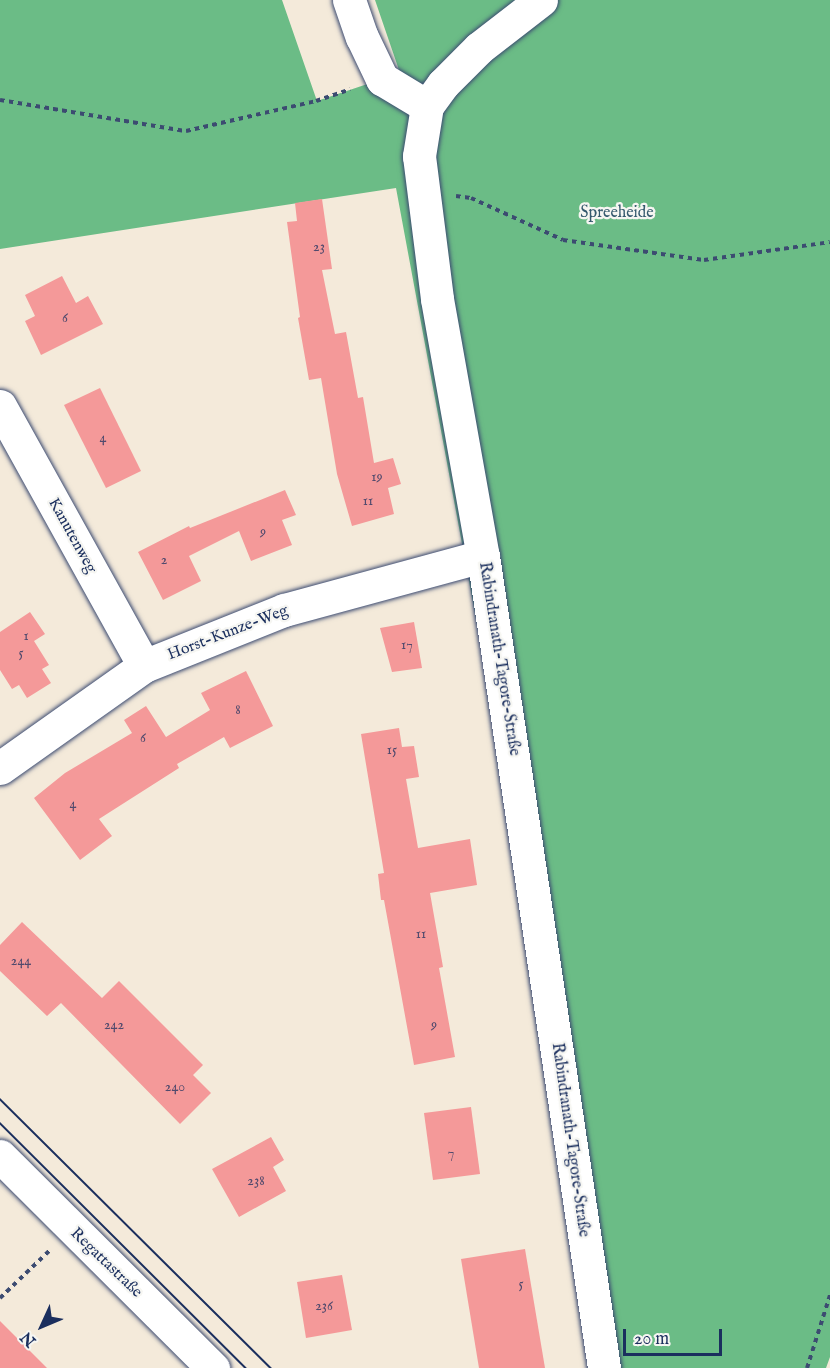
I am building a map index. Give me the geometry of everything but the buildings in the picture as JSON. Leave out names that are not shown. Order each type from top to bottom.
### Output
[{"type":"street","points":[[349,0],[362,37],[382,79],[427,106]]},
{"type":"street","name":"Rabindranath-Tagore-Straße","points":[[541,0],[479,48],[443,84],[427,106],[419,156],[437,299],[483,556],[604,1368]]},
{"type":"street","name":"Kanutenweg","points":[[0,406],[144,666]]},
{"type":"street","name":"Horst-Kunze-Weg","points":[[0,768],[144,666],[284,610],[483,556]]},
{"type":"street","name":"Regattastraße","points":[[0,1156],[213,1368]]},
{"type":"path","points":[[0,100],[186,131],[316,101],[382,79]]},
{"type":"path","points":[[423,190],[471,198],[563,240],[704,260],[830,242]]},
{"type":"path","points":[[0,1298],[72,1229]]},
{"type":"path","points":[[807,1368],[830,1295]]},
{"type":"green space","name":"Spreeheide","points":[[0,0],[282,0],[317,101],[400,73],[375,0],[830,0],[830,1357],[826,1368],[615,1368],[396,188],[0,249]]},
{"type":"tram line","points":[[0,1099],[271,1368]]},
{"type":"tram line","points":[[0,1123],[246,1368]]}]
